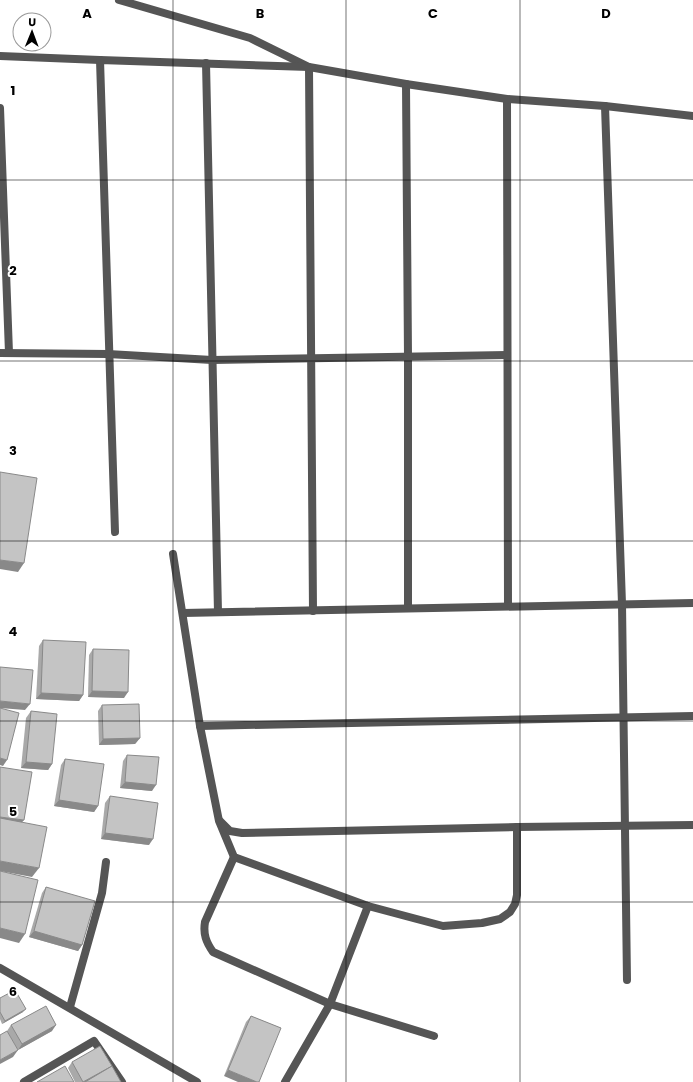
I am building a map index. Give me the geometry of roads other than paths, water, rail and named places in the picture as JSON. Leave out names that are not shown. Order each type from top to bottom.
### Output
[{"type":"street","points":[[119,0],[250,38],[309,67]]},
{"type":"street","points":[[0,56],[309,67],[406,84],[507,98],[605,106],[693,116]]},
{"type":"street","points":[[100,60],[108,354],[115,532]]},
{"type":"street","points":[[206,63],[218,612]]},
{"type":"street","points":[[309,67],[313,611]]},
{"type":"street","points":[[406,84],[408,608]]},
{"type":"street","points":[[507,98],[508,606]]},
{"type":"street","points":[[605,106],[622,604],[627,980]]},
{"type":"street","points":[[0,108],[9,353]]},
{"type":"street","points":[[0,353],[108,354],[212,360],[508,355]]},
{"type":"street","points":[[173,554],[200,726],[220,821],[234,857],[205,922],[203,931],[206,942],[212,952],[330,1004],[434,1036]]},
{"type":"street","points":[[182,613],[693,603]]},
{"type":"street","points":[[200,726],[693,716]]},
{"type":"street","points":[[220,821],[230,830],[242,833],[693,825]]},
{"type":"street","points":[[234,857],[368,906],[443,926],[482,923],[500,919],[510,912],[515,904],[517,895],[516,827]]},
{"type":"street","points":[[70,1007],[102,893],[106,862]]},
{"type":"street","points":[[285,1082],[330,1004],[368,906]]},
{"type":"street","points":[[0,968],[70,1007],[196,1082]]},
{"type":"street","points":[[24,1082],[94,1041],[122,1082]]}]
